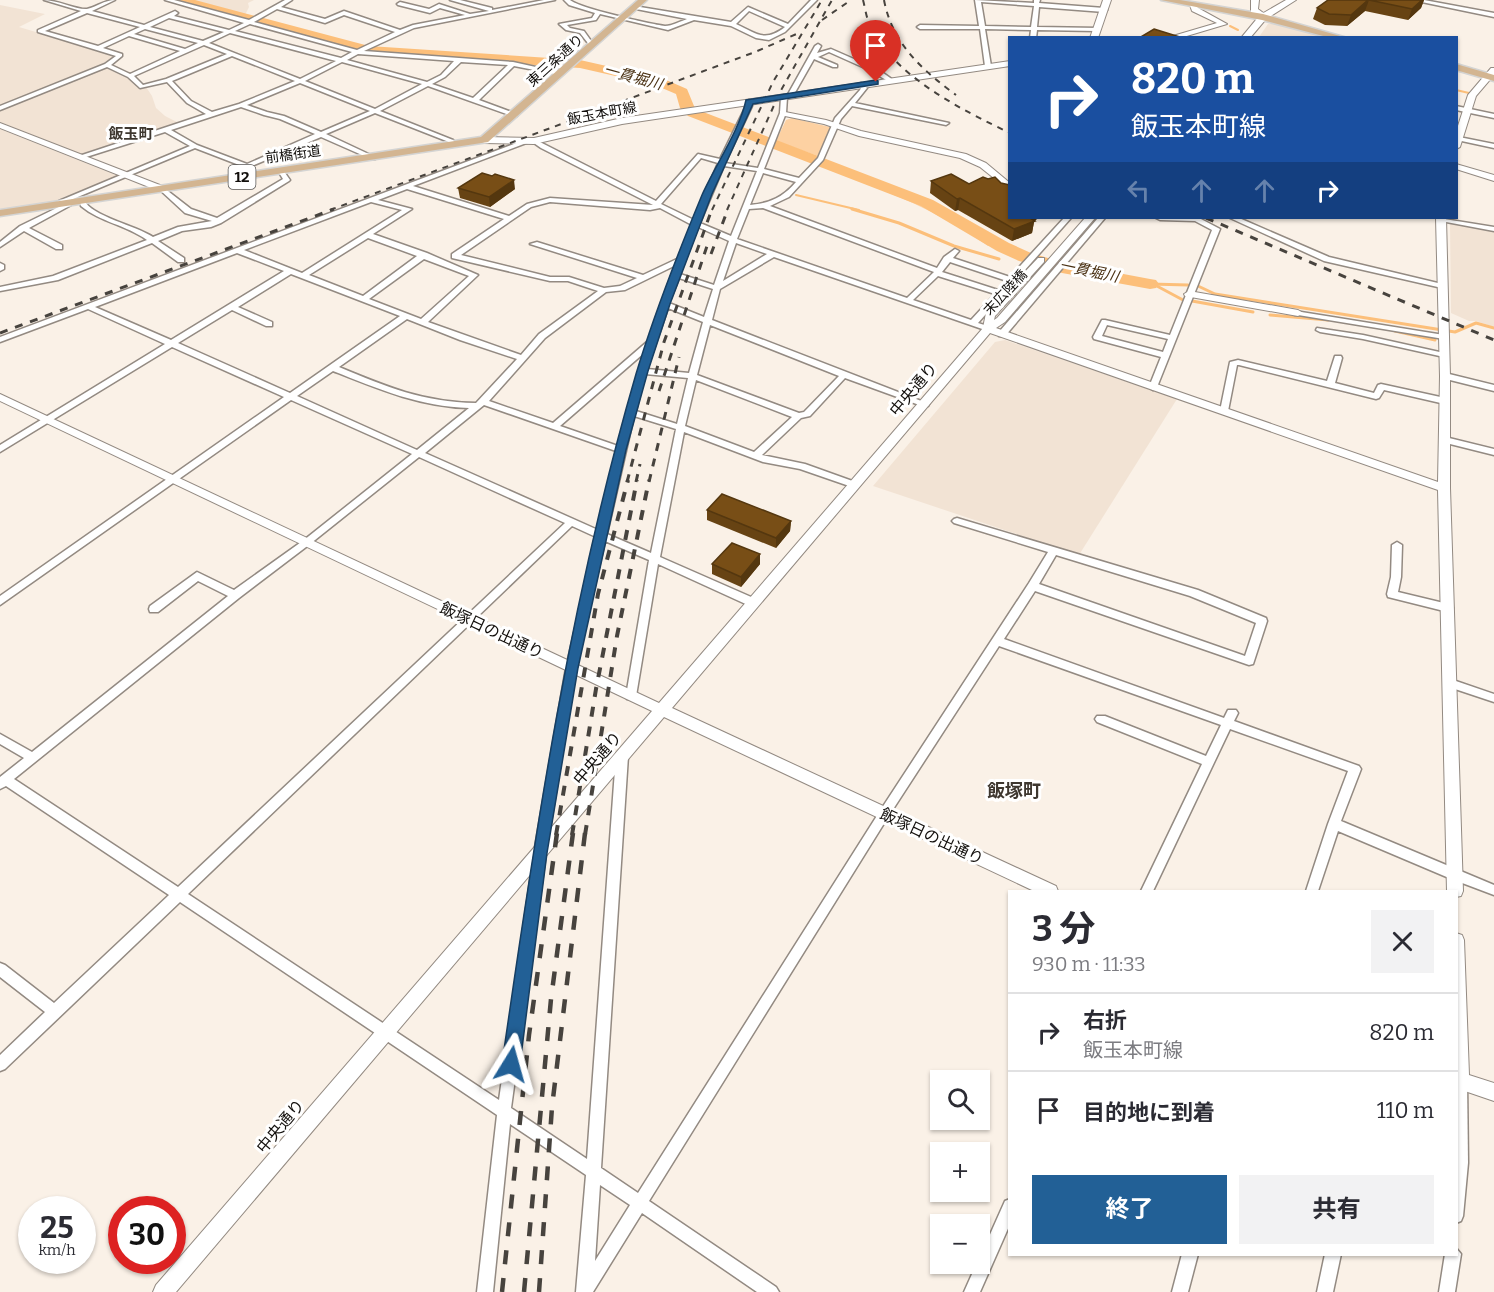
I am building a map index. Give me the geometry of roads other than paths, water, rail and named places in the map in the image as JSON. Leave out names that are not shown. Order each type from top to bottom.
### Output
[{"type":"main road","name":"東三条通り","points":[[484,140],[643,0]]},
{"type":"main road","points":[[1165,0],[1263,17],[1335,36]]},
{"type":"main road","points":[[1250,36],[1263,17],[1292,0]]},
{"type":"main road","name":"飯玉本町線","points":[[484,140],[530,141],[597,125],[1008,63]]},
{"type":"main road","points":[[1458,67],[1493,75]]},
{"type":"main road","name":"前橋街道","points":[[0,213],[484,140]]},
{"type":"street","points":[[47,0],[204,43],[451,141],[454,145]]},
{"type":"street","points":[[59,3],[67,0]]},
{"type":"street","points":[[0,108],[107,65],[120,54],[40,31],[112,0]]},
{"type":"street","points":[[168,0],[253,20],[359,52],[513,64],[560,74]]},
{"type":"street","points":[[130,76],[228,32],[289,0]]},
{"type":"street","points":[[453,0],[493,10]]},
{"type":"street","points":[[81,157],[241,105],[300,81],[399,32],[423,24],[548,0]]},
{"type":"street","points":[[567,0],[571,4],[598,12],[668,28],[693,18]]},
{"type":"street","points":[[634,8],[732,24],[765,38],[784,31],[814,0]]},
{"type":"street","points":[[988,66],[978,0],[1036,2],[1104,10]]},
{"type":"street","points":[[1095,36],[1107,0]]},
{"type":"street","points":[[1415,0],[1494,15]]},
{"type":"street","points":[[1254,1],[1254,10],[1263,17]]},
{"type":"street","points":[[1033,36],[1036,2]]},
{"type":"street","points":[[400,4],[430,11],[439,6],[470,15]]},
{"type":"street","points":[[1177,36],[1223,24],[1195,9],[1194,5]]},
{"type":"street","points":[[99,48],[191,6]]},
{"type":"street","points":[[276,7],[324,21],[344,13],[399,32]]},
{"type":"street","points":[[732,24],[748,9],[789,26]]},
{"type":"street","points":[[591,45],[582,32],[568,29],[562,24],[594,19],[598,12]]},
{"type":"street","points":[[168,16],[429,83],[514,115]]},
{"type":"street","points":[[920,27],[1097,29]]},
{"type":"street","points":[[128,34],[186,51]]},
{"type":"street","points":[[631,696],[654,559],[693,376],[717,288],[733,240],[783,113],[787,96],[818,46]]},
{"type":"street","points":[[813,56],[829,50],[860,65],[880,71],[890,80]]},
{"type":"street","points":[[107,65],[130,76],[142,87],[168,80],[232,54]]},
{"type":"street","points":[[813,56],[835,66]]},
{"type":"street","points":[[165,129],[195,146],[247,166],[375,111],[443,76],[459,60]]},
{"type":"street","points":[[475,100],[513,64]]},
{"type":"street","points":[[1493,75],[1472,95],[1458,137],[1494,146]]},
{"type":"street","points":[[168,80],[189,102],[212,115]]},
{"type":"street","points":[[746,207],[764,206],[787,196],[819,161],[835,124],[864,88],[861,85]]},
{"type":"street","points":[[485,1292],[504,1111],[540,853],[571,668],[621,450],[642,371],[682,259],[749,102]]},
{"type":"street","points":[[851,104],[946,123]]},
{"type":"street","points":[[241,105],[282,117],[373,158]]},
{"type":"street","points":[[1458,108],[1494,116]]},
{"type":"street","points":[[783,113],[963,156],[983,165],[1008,187]]},
{"type":"street","points":[[0,125],[162,189],[188,211],[218,221]]},
{"type":"street","points":[[0,340],[530,141],[696,224],[733,240],[1444,488]]},
{"type":"street","points":[[52,205],[195,146]]},
{"type":"street","points":[[444,263],[529,205],[550,200],[650,208],[659,205],[700,155],[722,163],[761,170],[801,181]]},
{"type":"street","points":[[1458,167],[1494,178]]},
{"type":"street","points":[[0,289],[55,278],[181,229],[211,225],[287,180],[281,171]]},
{"type":"street","points":[[408,187],[508,218]]},
{"type":"street","points":[[304,275],[408,209],[370,200]]},
{"type":"street","points":[[0,245],[23,228],[76,202],[92,212],[118,221],[153,240],[181,260]]},
{"type":"street","points":[[764,206],[1000,293]]},
{"type":"street","points":[[973,323],[1012,280],[1035,264],[1066,219]]},
{"type":"street","name":"末広陸橋","points":[[995,331],[1035,264],[1077,219]]},
{"type":"street","name":"末広陸橋","points":[[1035,264],[1089,219]]},
{"type":"street","points":[[995,331],[1058,267],[1100,219]]},
{"type":"street","points":[[1153,387],[1215,227],[1196,219]]},
{"type":"street","points":[[1236,219],[1327,259],[1442,285]]},
{"type":"street","points":[[1441,219],[1445,376],[1444,488],[1455,890]]},
{"type":"street","points":[[1446,219],[1494,229]]},
{"type":"street","points":[[23,228],[59,248]]},
{"type":"street","points":[[368,235],[474,275],[423,321]]},
{"type":"street","points":[[534,244],[643,277]]},
{"type":"street","points":[[239,251],[523,358]]},
{"type":"street","points":[[908,301],[938,272],[955,251]]},
{"type":"street","points":[[676,276],[717,288],[773,254]]},
{"type":"street","points":[[364,299],[424,255]]},
{"type":"street","points":[[455,255],[550,279],[569,279],[604,290],[622,288],[682,259]]},
{"type":"street","points":[[947,259],[1012,280]]},
{"type":"street","points":[[0,449],[290,271]]},
{"type":"street","points":[[604,290],[542,336],[480,404],[307,542],[235,595],[3,782],[385,1031],[771,1292]]},
{"type":"street","points":[[1189,294],[1298,313],[1444,333]]},
{"type":"street","points":[[665,304],[844,375],[925,404]]},
{"type":"street","points":[[89,307],[754,603]]},
{"type":"street","points":[[232,307],[269,324]]},
{"type":"street","points":[[1,600],[407,315]]},
{"type":"street","points":[[1164,355],[1097,337],[1105,322],[1172,338]]},
{"type":"street","points":[[1320,330],[1444,355]]},
{"type":"street","name":"中央通り","points":[[163,1292],[925,404],[995,331]]},
{"type":"street","points":[[555,426],[652,341]]},
{"type":"street","points":[[1331,384],[1338,358]]},
{"type":"street","points":[[1224,411],[1233,364],[1238,362],[1376,396],[1381,387],[1445,401]]},
{"type":"street","points":[[332,367],[409,399],[447,407],[480,404],[555,426],[621,450]]},
{"type":"street","points":[[642,371],[693,376],[798,416]]},
{"type":"street","points":[[756,456],[798,416],[807,414],[844,375]]},
{"type":"street","points":[[1445,376],[1494,388]]},
{"type":"street","name":"飯塚日の出通り","points":[[0,397],[466,619],[1048,890]]},
{"type":"street","points":[[631,412],[682,428],[756,456],[802,466],[855,485]]},
{"type":"street","points":[[1445,440],[1494,452]]},
{"type":"street","points":[[0,1064],[179,896],[466,619],[572,521]]},
{"type":"street","points":[[957,521],[1194,593],[1262,621],[1250,661],[1033,586]]},
{"type":"street","points":[[1397,544],[1396,577],[1392,594],[1448,608]]},
{"type":"street","points":[[585,1291],[884,814],[1053,552]]},
{"type":"street","points":[[154,609],[197,576],[235,595]]},
{"type":"street","points":[[997,641],[1229,718],[1354,769],[1312,890]]},
{"type":"street","points":[[1450,683],[1494,698]]},
{"type":"street","points":[[1147,890],[1229,718]]},
{"type":"street","points":[[1101,719],[1208,762]]},
{"type":"street","points":[[0,738],[32,758]]},
{"type":"street","points":[[585,1291],[622,756]]},
{"type":"street","points":[[1334,824],[1389,845],[1455,876],[1494,890]]},
{"type":"street","points":[[0,969],[55,1012]]},
{"type":"street","points":[[1458,1180],[1458,1079],[1494,1092]]},
{"type":"street","points":[[972,1292],[1008,1211]]},
{"type":"street","points":[[1180,1292],[1189,1256]]},
{"type":"street","points":[[1325,1292],[1333,1256]]},
{"type":"street","points":[[1447,1292],[1453,1256]]},
{"type":"waterway","name":"一貫堀川","points":[[180,0],[369,50],[580,64],[659,82],[682,92],[687,108],[693,113],[927,203],[1003,247],[1025,257],[1062,268],[1150,284]]},
{"type":"waterway","points":[[1230,26],[1238,30]]},
{"type":"waterway","points":[[1458,90],[1469,93]]},
{"type":"waterway","points":[[796,195],[859,210]]},
{"type":"waterway","points":[[852,209],[899,223],[954,246],[999,259]]},
{"type":"waterway","name":"一貫堀川","points":[[1150,284],[1188,285]]},
{"type":"waterway","points":[[1155,285],[1183,300]]},
{"type":"waterway","name":"一貫堀川","points":[[1198,286],[1215,294],[1455,332],[1476,323],[1494,328]]},
{"type":"waterway","points":[[1192,301],[1253,312]]},
{"type":"waterway","points":[[1270,315],[1328,320]]},
{"type":"waterway","points":[[1395,331],[1435,340]]},
{"type":"railway","points":[[712,210],[773,82],[822,0]]},
{"type":"railway","points":[[727,210],[780,92],[832,0]]},
{"type":"railway","points":[[822,20],[851,0]]},
{"type":"railway","points":[[863,0],[869,23],[879,42],[911,75],[950,102],[1008,132]]},
{"type":"railway","points":[[884,0],[894,29],[910,54],[956,95]]},
{"type":"railway","points":[[330,210],[755,52],[801,32]]},
{"type":"railway","points":[[0,333],[334,209]]},
{"type":"railway","points":[[627,482],[664,342],[712,209]]},
{"type":"railway","points":[[711,254],[728,209]]},
{"type":"railway","points":[[1208,219],[1494,340]]},
{"type":"railway","points":[[659,391],[708,243]]},
{"type":"railway","points":[[649,482],[679,357]]},
{"type":"railway","points":[[636,482],[640,464]]},
{"type":"railway","points":[[556,835],[598,594],[628,480]]},
{"type":"railway","points":[[572,835],[596,689],[637,480]]},
{"type":"railway","points":[[585,835],[617,636],[649,480]]},
{"type":"railway","points":[[502,1292],[529,1035],[557,833]]},
{"type":"railway","points":[[524,1292],[551,999],[573,833]]},
{"type":"railway","points":[[539,1292],[552,1107],[585,833]]},
{"type":"district","name":"飯玉町","points":[[131,134]]},
{"type":"district","name":"飯塚町","points":[[1014,791]]}]
